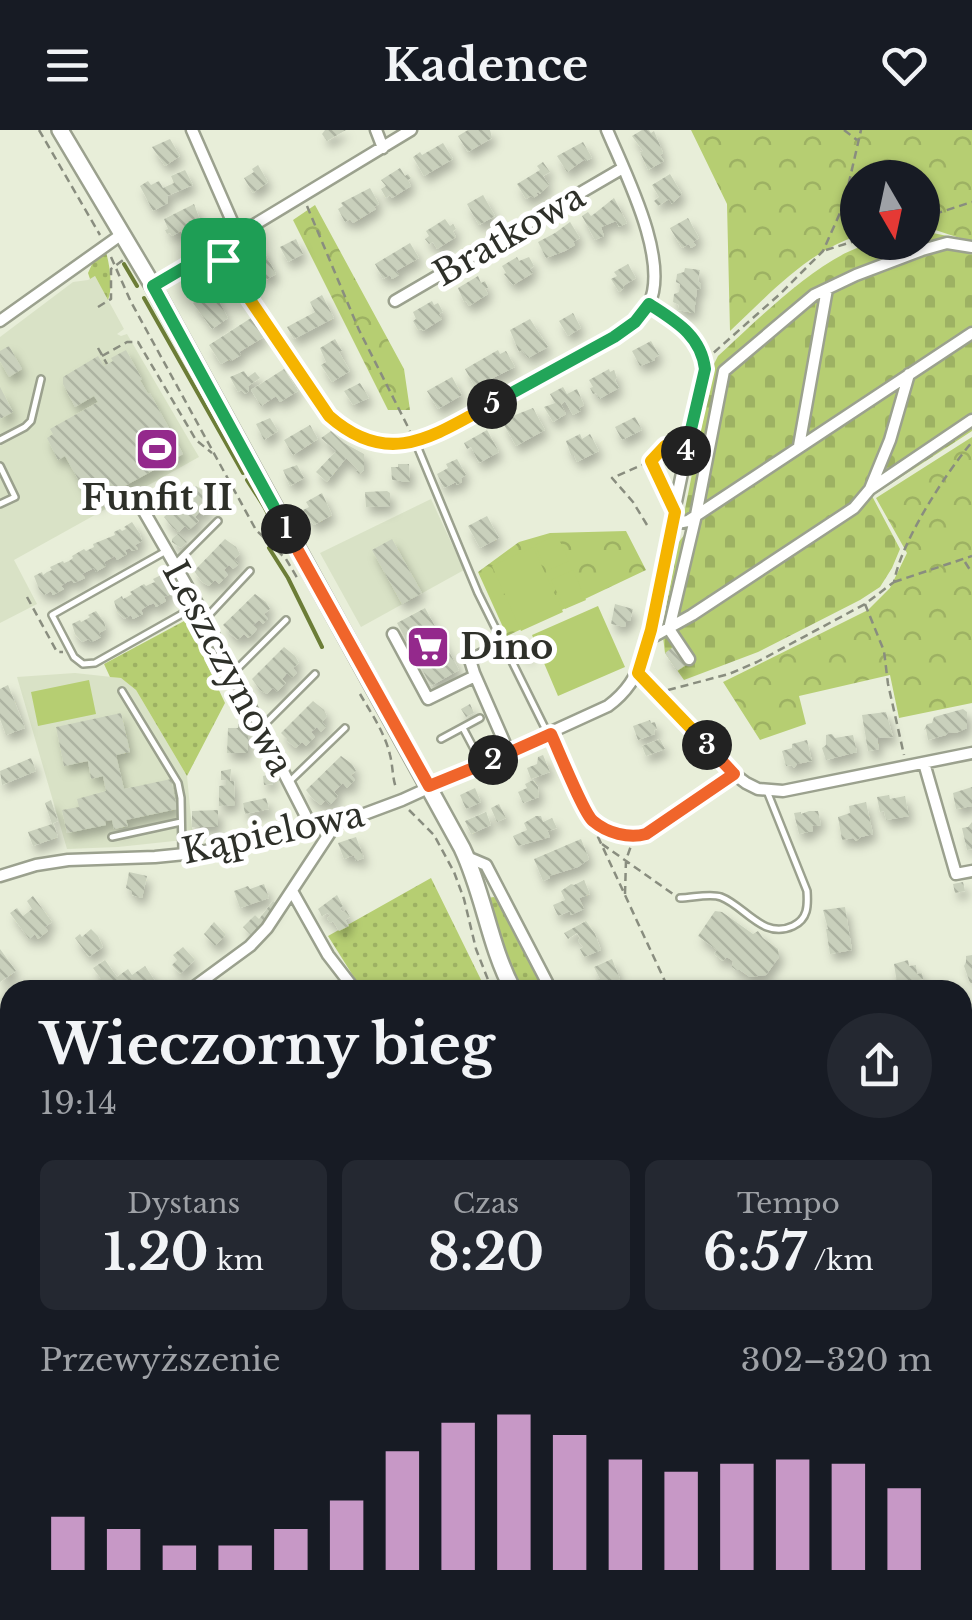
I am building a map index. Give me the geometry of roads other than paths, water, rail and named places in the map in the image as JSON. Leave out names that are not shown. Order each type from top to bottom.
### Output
[{"type":"street","points":[[60,130],[153,286],[467,857],[508,980]]},
{"type":"street","points":[[192,130],[238,235]]},
{"type":"street","points":[[376,130],[382,148]]},
{"type":"street","points":[[153,286],[411,130]]},
{"type":"street","points":[[216,249],[329,416],[361,438],[384,444],[430,438],[614,337],[635,322],[649,304],[654,282],[650,239],[608,130]]},
{"type":"street","name":"Bratkowa","points":[[395,302],[623,168]]},
{"type":"street","points":[[0,322],[122,234]]},
{"type":"street","points":[[689,659],[669,629],[724,371],[814,295],[856,274],[947,243],[972,247]]},
{"type":"street","points":[[800,446],[827,289]]},
{"type":"street","points":[[672,524],[688,521],[972,333]]},
{"type":"street","points":[[870,489],[890,440],[909,374]]},
{"type":"street","name":"Kąpielowa","points":[[0,876],[68,860],[183,855],[334,825],[385,808],[608,706],[625,693],[638,673],[648,639],[700,386]]},
{"type":"street","points":[[648,639],[854,508],[870,489],[972,420]]},
{"type":"street","name":"Leszczynowa","points":[[142,508],[198,606],[314,830]]},
{"type":"street","points":[[393,634],[428,699],[476,676]]},
{"type":"street","points":[[503,644],[470,660],[509,753]]},
{"type":"street","points":[[638,673],[734,774],[767,791],[798,789],[972,753]]},
{"type":"street","points":[[924,762],[956,874],[972,870]]},
{"type":"street","points":[[204,980],[250,946],[267,928],[334,825]]},
{"type":"street","points":[[467,857],[486,865],[545,980]]},
{"type":"street","points":[[292,891],[328,955],[347,980]]},
{"type":"lane","points":[[0,440],[30,421],[42,379]]},
{"type":"lane","points":[[415,441],[478,593],[544,728],[551,734]]},
{"type":"lane","points":[[0,466],[15,496],[0,504]]},
{"type":"lane","points":[[174,565],[218,520]]},
{"type":"lane","points":[[166,552],[52,615],[74,658],[83,664],[94,663],[198,606]]},
{"type":"lane","points":[[204,619],[250,571]]},
{"type":"lane","points":[[233,673],[286,620]]},
{"type":"lane","points":[[262,728],[314,674]]},
{"type":"lane","points":[[122,692],[178,783],[183,855]]},
{"type":"lane","points":[[441,739],[480,718]]},
{"type":"lane","points":[[290,782],[345,728]]},
{"type":"lane","points":[[462,728],[483,764]]},
{"type":"lane","points":[[634,837],[646,834],[734,774]]},
{"type":"lane","points":[[680,898],[719,896],[773,929],[788,928],[802,921],[808,907],[807,892],[767,791]]},
{"type":"lane","points":[[112,837],[182,822]]},
{"type":"waterway","points":[[124,264],[137,286]]},
{"type":"waterway","points":[[144,298],[243,473]]},
{"type":"waterway","points":[[247,480],[268,515],[272,538]]},
{"type":"waterway","points":[[269,548],[322,647]]},
{"type":"place","name":"Funfit II","points":[[157,449]]},
{"type":"place","name":"Dino","points":[[428,647]]}]
